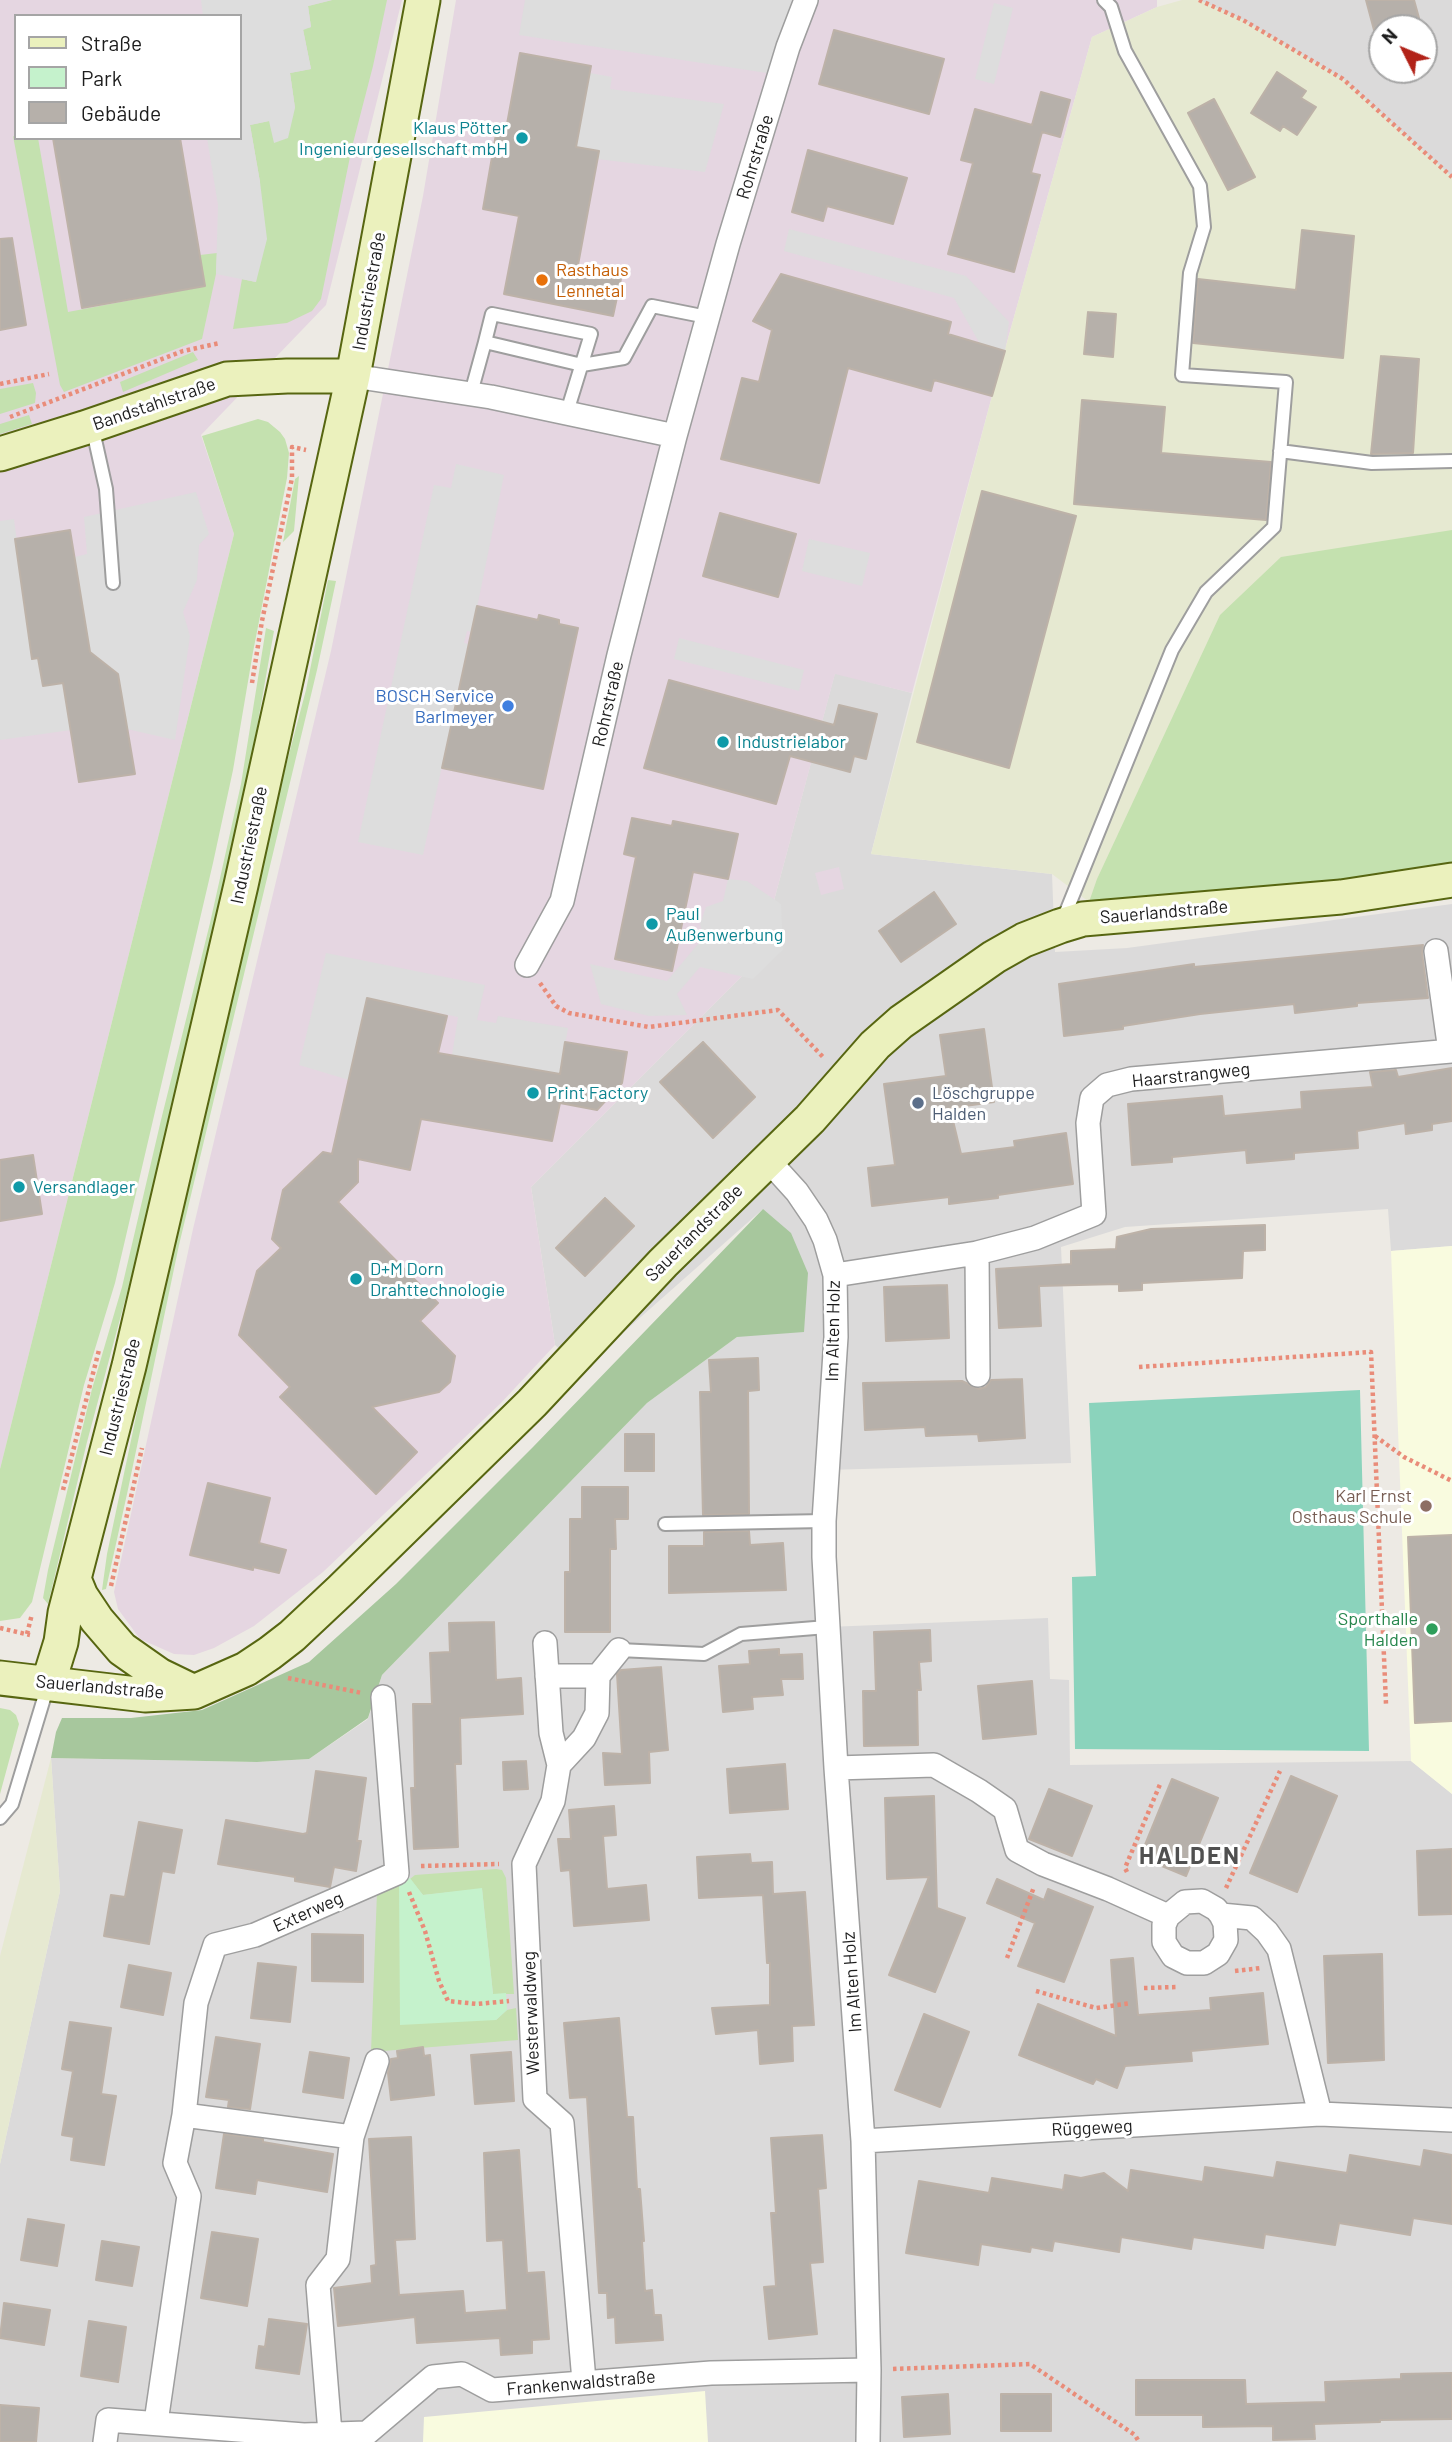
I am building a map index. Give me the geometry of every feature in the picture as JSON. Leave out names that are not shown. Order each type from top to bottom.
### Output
[{"type":"main road","name":"Industriestraße","points":[[48,1684],[61,1642],[74,1578],[129,1366],[242,885],[353,376],[423,0]]},
{"type":"main road","name":"Bandstahlstraße","points":[[0,454],[227,379],[353,376]]},
{"type":"main road","name":"Sauerlandstraße","points":[[0,1678],[145,1695],[194,1692],[246,1670],[292,1636],[460,1475],[560,1374],[663,1263],[810,1119],[843,1078],[884,1037],[946,990],[1024,940],[1083,919],[1340,897],[1452,880]]},
{"type":"main road","points":[[74,1578],[81,1596],[97,1620],[122,1649],[159,1675],[194,1692]]},
{"type":"street","name":"Rohrstraße","points":[[527,965],[562,901],[614,680],[707,317],[788,47],[806,0]]},
{"type":"street","points":[[353,376],[471,393],[675,436]]},
{"type":"street","name":"Haarstrangweg","points":[[835,1275],[977,1253],[1035,1238],[1094,1214],[1087,1123],[1092,1098],[1107,1085],[1131,1079],[1451,1051],[1436,951]]},
{"type":"street","name":"Im Alten Holz","points":[[768,1160],[797,1192],[816,1220],[835,1275],[836,1337],[824,1521],[827,1627],[863,2141],[869,2370],[867,2442]]},
{"type":"street","points":[[977,1253],[978,1375]]},
{"type":"street","name":"Westerwaldweg","points":[[545,1643],[551,1733],[559,1765],[553,1801],[524,1864],[535,2099],[562,2123],[584,2381]]},
{"type":"street","points":[[559,1765],[584,1738],[597,1713],[598,1676],[619,1650]]},
{"type":"street","points":[[547,1676],[598,1676]]},
{"type":"street","points":[[383,1697],[399,1872]]},
{"type":"street","points":[[836,1768],[934,1765],[1005,1809],[1017,1850],[1043,1864],[1168,1916]]},
{"type":"street","name":"Exterweg","points":[[156,2422],[189,2196],[175,2163],[184,2115],[196,2003],[215,1945],[255,1935],[399,1872]]},
{"type":"street","points":[[1219,1912],[1225,1923],[1226,1940],[1218,1954],[1204,1963],[1191,1964],[1173,1956],[1164,1942],[1164,1926],[1168,1916],[1185,1902],[1202,1901],[1219,1912],[1252,1918],[1267,1932],[1279,1949],[1320,2115]]},
{"type":"street","points":[[330,2433],[318,2285],[338,2259],[352,2137],[377,2060]]},
{"type":"street","points":[[184,2115],[352,2137]]},
{"type":"street","name":"Rüggeweg","points":[[863,2141],[1320,2115],[1452,2120]]},
{"type":"street","name":"Frankenwaldstraße","points":[[107,2431],[156,2422],[303,2438],[330,2433],[367,2433],[433,2377],[462,2374],[492,2390],[711,2373],[869,2370]]},
{"type":"lane","points":[[1060,926],[1172,650],[1206,592],[1274,527],[1286,382],[1182,375],[1189,273],[1204,227],[1200,186],[1125,51],[1111,7],[1104,0]]},
{"type":"lane","points":[[485,342],[582,365],[624,358],[652,306],[707,317]]},
{"type":"lane","points":[[471,393],[492,314],[591,334],[567,412]]},
{"type":"lane","points":[[92,425],[106,489],[113,583]]},
{"type":"lane","points":[[1280,451],[1372,463],[1452,461]]},
{"type":"lane","points":[[665,1524],[824,1521]]},
{"type":"lane","points":[[619,1650],[704,1654],[741,1634],[827,1627]]},
{"type":"lane","points":[[0,1818],[12,1804],[48,1684]]},
{"type":"path","points":[[1199,0],[1243,20],[1343,79],[1452,177]]},
{"type":"path","points":[[0,420],[183,351],[220,343]]},
{"type":"path","points":[[0,384],[49,374]]},
{"type":"path","points":[[527,965],[556,1006],[569,1013],[649,1027],[778,1010],[843,1078]]},
{"type":"path","points":[[1139,1367],[1371,1352],[1385,1704]]},
{"type":"path","points":[[1375,1436],[1404,1457],[1452,1480]]},
{"type":"path","points":[[246,1670],[383,1697]]},
{"type":"path","points":[[1219,1912],[1279,1771]]},
{"type":"path","points":[[1137,1903],[1125,1868],[1161,1782]]},
{"type":"path","points":[[524,1864],[426,1864],[399,1872],[425,1931],[439,1981],[448,2001],[477,2004],[506,2001],[530,2004]]},
{"type":"path","points":[[1007,1958],[1043,1864]]},
{"type":"path","points":[[1036,1990],[1096,2008],[1131,2003]]},
{"type":"path","points":[[869,2370],[1030,2364],[1135,2435],[1139,2442]]},
{"type":"shaded area","points":[[0,0],[402,0],[326,305],[201,435],[234,534],[0,1469]]},
{"type":"shaded area","points":[[201,0],[332,0],[308,6],[311,27],[303,30],[311,69],[290,73],[295,108],[288,138],[274,143],[269,121],[250,125],[267,239],[256,282],[216,274],[218,205],[207,140],[242,140],[242,14],[203,14]]},
{"type":"shaded area","points":[[456,0],[1157,0],[1157,7],[1092,37],[912,693],[835,674],[758,960],[531,1187],[555,1345],[501,1403],[323,1572],[254,1626],[214,1648],[194,1655],[174,1654],[140,1639],[118,1609],[114,1592],[193,1229],[331,651],[423,196]]},
{"type":"shaded area","points":[[525,0],[806,0],[780,75],[519,35]]},
{"type":"shaded area","points":[[1182,0],[1199,0],[1243,20],[1343,79],[1452,177],[1452,824],[1089,902],[1052,874],[871,854],[992,396],[1092,37],[1157,7]]},
{"type":"shaded area","points":[[1199,0],[1452,0],[1452,177],[1343,79],[1243,20]]},
{"type":"shaded area","points":[[994,3],[1013,8],[994,84],[975,79]]},
{"type":"shaded area","points":[[590,73],[612,77],[610,89],[724,104],[705,172],[597,159],[598,151],[547,141],[583,108]]},
{"type":"shaded area","points":[[789,229],[966,276],[1009,322],[1005,351],[980,344],[954,298],[784,251]]},
{"type":"shaded area","points":[[456,464],[504,475],[472,632],[467,631],[464,643],[468,644],[423,855],[358,842],[434,485],[451,488]]},
{"type":"shaded area","points":[[196,492],[209,534],[199,545],[197,580],[183,612],[190,636],[175,740],[127,729],[118,674],[90,652],[75,557],[87,554],[84,517]]},
{"type":"shaded area","points":[[14,519],[32,658],[38,658],[43,686],[63,683],[71,730],[0,740],[0,521]]},
{"type":"shaded area","points":[[809,539],[870,553],[862,586],[802,571]]},
{"type":"shaded area","points":[[679,638],[804,670],[799,691],[674,659]]},
{"type":"shaded area","points":[[835,673],[912,693],[871,854],[1052,874],[1055,952],[1127,948],[1452,904],[1452,1246],[1391,1251],[1388,1209],[1125,1227],[1061,1247],[1071,1463],[827,1470],[828,1627],[1048,1618],[1050,1679],[1069,1680],[1070,1765],[1411,1761],[1452,1794],[1452,2442],[0,2442],[0,2164],[60,1891],[51,1758],[257,1762],[309,1759],[368,1719],[382,1675],[647,1403],[737,1337],[763,1209],[582,1369],[555,1345],[531,1187],[758,960]]},
{"type":"shaded area","points":[[839,867],[844,889],[821,895],[815,873]]},
{"type":"shaded area","points":[[728,879],[747,881],[781,904],[783,950],[753,979],[700,967],[677,994],[687,1015],[649,1016],[601,1004],[590,964],[667,981],[703,938],[700,924],[706,907],[723,901]]},
{"type":"shaded area","points":[[326,953],[485,985],[477,1020],[496,1023],[498,1016],[568,1028],[560,1074],[452,1055],[458,1017],[367,998],[349,1080],[299,1065]]},
{"type":"shaded area","name":"Karl Ernst Osthaus Schule","points":[[1452,1246],[1452,1794],[1411,1761],[1391,1251]]},
{"type":"shaded area","points":[[51,1758],[60,1891],[0,2164],[0,1956]]},
{"type":"shaded area","points":[[705,2391],[708,2442],[423,2442],[424,2417]]},
{"type":"green space","points":[[332,0],[387,0],[352,147],[321,299],[312,311],[287,323],[233,329],[242,279],[256,282],[260,182],[250,125],[269,121],[295,108],[290,73],[311,69],[303,29],[311,27],[308,6]]},
{"type":"green space","points":[[13,136],[14,140],[38,140],[68,312],[205,286],[200,255],[217,253],[216,274],[202,339],[64,392],[60,385]]},
{"type":"green space","points":[[193,352],[198,360],[123,392],[120,382]]},
{"type":"green space","points":[[33,383],[35,403],[0,414],[0,389]]},
{"type":"green space","points":[[29,415],[32,424],[0,434],[0,424]]},
{"type":"green space","points":[[258,419],[268,422],[280,432],[289,453],[287,478],[233,770],[115,1283],[84,1385],[32,1602],[20,1618],[0,1621],[0,1469],[234,534],[202,436]]},
{"type":"green space","points":[[299,476],[294,531],[283,542],[295,479]]},
{"type":"green space","points":[[1452,530],[1452,869],[1423,874],[1089,902],[1097,879],[1220,615],[1281,557]]},
{"type":"green space","points":[[328,580],[336,581],[317,670],[179,1245],[106,1589],[102,1590],[107,1554],[179,1213],[279,792],[306,690]]},
{"type":"green space","points":[[266,628],[274,631],[243,806],[150,1207],[87,1442],[48,1604],[43,1598],[48,1570],[92,1389],[122,1287],[210,923],[241,784]]},
{"type":"green space","points":[[763,1209],[791,1233],[808,1273],[804,1332],[737,1337],[647,1403],[382,1675],[368,1718],[309,1759],[257,1762],[51,1758],[62,1718],[131,1718],[202,1710],[309,1662],[396,1584]]},
{"type":"green space","points":[[1360,1390],[1369,1751],[1075,1749],[1072,1577],[1096,1576],[1089,1403]]},
{"type":"green space","points":[[0,1708],[10,1710],[16,1715],[19,1724],[0,1794]]},
{"type":"green space","points":[[502,1870],[506,1878],[514,1994],[493,1994],[482,1889],[423,1895],[410,1879],[415,1875]]},
{"type":"green space","points":[[410,1878],[423,1895],[482,1888],[493,1994],[506,1993],[507,2010],[496,2020],[400,2025],[399,1882]]},
{"type":"green space","points":[[399,1882],[496,2020],[507,2010],[516,2008],[518,2040],[371,2052],[377,1892]]},
{"type":"building","points":[[1366,0],[1414,0],[1418,14],[1370,14]]},
{"type":"building","points":[[834,30],[944,59],[929,114],[819,84]]},
{"type":"building","name":"Klaus Pötter Ingenieurgesellschaft mbH","points":[[520,53],[591,66],[576,147],[599,151],[578,265],[622,274],[613,316],[504,294],[519,216],[483,209],[496,134],[505,135]]},
{"type":"building","points":[[1277,72],[1306,91],[1301,98],[1316,107],[1297,135],[1283,126],[1280,131],[1251,113]]},
{"type":"building","points":[[1041,92],[1070,100],[1060,137],[1042,132],[1031,173],[1040,175],[1014,272],[948,254],[973,163],[961,160],[975,109],[1032,125]]},
{"type":"building","points":[[1214,99],[1255,177],[1228,190],[1188,113]]},
{"type":"building","points":[[53,140],[180,140],[205,286],[82,308]]},
{"type":"building","points":[[808,150],[907,178],[893,224],[827,206],[823,221],[792,212]]},
{"type":"building","points":[[1302,230],[1354,236],[1343,358],[1193,343],[1198,279],[1296,290]]},
{"type":"building","points":[[12,238],[26,325],[0,330],[0,239]]},
{"type":"building","points":[[781,274],[951,322],[948,334],[1005,351],[992,396],[934,380],[931,391],[848,368],[819,483],[721,459],[742,378],[759,382],[772,330],[753,321]]},
{"type":"building","points":[[1088,312],[1116,314],[1113,357],[1084,354]]},
{"type":"building","points":[[1381,356],[1419,359],[1413,453],[1371,454]]},
{"type":"building","points":[[1082,400],[1165,407],[1161,453],[1271,462],[1266,520],[1074,504]]},
{"type":"building","points":[[982,491],[1076,516],[1009,768],[917,742]]},
{"type":"building","points":[[720,513],[796,534],[778,597],[703,576]]},
{"type":"building","points":[[70,530],[90,652],[118,674],[135,774],[79,782],[63,683],[43,686],[38,658],[32,659],[15,539]]},
{"type":"building","name":"BOSCH Service Barlmeyer","points":[[477,606],[538,620],[539,615],[559,620],[559,624],[578,628],[543,789],[442,768]]},
{"type":"building","name":"Industrielabor","points":[[669,680],[834,725],[839,705],[877,714],[866,759],[854,756],[850,772],[790,756],[776,804],[644,768]]},
{"type":"building","name":"Paul Außenwerbung","points":[[632,818],[672,826],[673,821],[738,834],[728,879],[693,872],[672,971],[615,959],[636,857],[624,854]]},
{"type":"building","points":[[934,892],[956,924],[901,962],[879,931]]},
{"type":"building","points":[[1423,945],[1428,998],[1357,1003],[1357,1006],[1295,1013],[1294,1004],[1200,1014],[1123,1026],[1123,1029],[1064,1036],[1059,984],[1194,964],[1194,967]]},
{"type":"building","points":[[367,998],[447,1016],[438,1053],[560,1074],[565,1042],[627,1052],[622,1083],[597,1110],[560,1103],[552,1141],[421,1119],[410,1170],[358,1159],[358,1182],[338,1202],[438,1303],[420,1321],[455,1356],[450,1382],[439,1392],[372,1407],[417,1452],[376,1494],[280,1397],[290,1387],[239,1335],[257,1271],[281,1248],[272,1239],[283,1190],[323,1152],[332,1154]]},
{"type":"building","points":[[984,1029],[994,1102],[950,1108],[961,1154],[1015,1147],[1014,1141],[1066,1133],[1073,1184],[949,1204],[949,1197],[872,1206],[868,1168],[895,1165],[884,1084],[946,1076],[940,1035]]},
{"type":"building","points":[[703,1042],[755,1097],[713,1138],[660,1082]]},
{"type":"building","points":[[1452,1068],[1452,1121],[1432,1124],[1432,1130],[1406,1134],[1405,1123],[1357,1131],[1358,1148],[1294,1153],[1294,1159],[1247,1163],[1246,1150],[1172,1157],[1172,1162],[1132,1165],[1128,1104],[1222,1096],[1224,1116],[1302,1109],[1301,1092],[1373,1087],[1370,1072],[1396,1070],[1398,1077]]},
{"type":"building","name":"Versandlager","points":[[33,1155],[42,1214],[0,1221],[0,1160]]},
{"type":"building","points":[[605,1198],[634,1226],[585,1276],[556,1248]]},
{"type":"building","points":[[1265,1225],[1265,1250],[1243,1251],[1242,1278],[1142,1283],[1142,1290],[1119,1291],[1119,1284],[1039,1286],[1041,1326],[999,1328],[996,1269],[1071,1264],[1071,1251],[1116,1249],[1117,1237],[1151,1229]]},
{"type":"building","points":[[947,1285],[949,1338],[886,1341],[884,1287]]},
{"type":"building","points":[[758,1358],[759,1390],[748,1391],[749,1514],[703,1515],[700,1392],[711,1392],[709,1360]]},
{"type":"building","points":[[1022,1379],[1025,1438],[979,1441],[978,1434],[926,1436],[925,1427],[865,1430],[863,1383],[962,1381],[979,1389],[986,1387],[991,1380]]},
{"type":"building","points":[[625,1434],[654,1434],[654,1471],[625,1471]]},
{"type":"building","points":[[208,1483],[270,1498],[259,1543],[286,1550],[279,1573],[253,1567],[253,1570],[190,1555]]},
{"type":"building","points":[[582,1487],[628,1487],[628,1519],[615,1519],[616,1549],[610,1549],[610,1632],[565,1632],[565,1572],[570,1572],[570,1519],[582,1519]]},
{"type":"building","points":[[749,1531],[750,1545],[783,1543],[786,1590],[669,1593],[669,1546],[704,1546],[704,1532]]},
{"type":"building","name":"Sporthalle Halden","points":[[1452,1535],[1452,1721],[1415,1723],[1408,1537]]},
{"type":"building","points":[[494,1622],[496,1680],[521,1678],[523,1714],[460,1718],[461,1764],[455,1764],[458,1847],[414,1849],[411,1788],[415,1788],[413,1704],[432,1704],[430,1653],[450,1652],[449,1623]]},
{"type":"building","points":[[930,1630],[931,1661],[919,1662],[921,1690],[917,1690],[918,1745],[864,1746],[863,1691],[876,1691],[874,1632]]},
{"type":"building","points":[[779,1649],[779,1655],[802,1654],[803,1679],[781,1679],[783,1695],[752,1697],[753,1709],[723,1712],[719,1666],[750,1664],[749,1651]]},
{"type":"building","points":[[661,1667],[668,1750],[649,1752],[650,1783],[605,1785],[603,1753],[622,1754],[617,1674],[621,1670]]},
{"type":"building","points":[[1032,1681],[1036,1734],[983,1739],[978,1686]]},
{"type":"building","points":[[526,1761],[528,1789],[504,1790],[503,1762]]},
{"type":"building","points":[[785,1764],[788,1809],[730,1813],[727,1769]]},
{"type":"building","points":[[316,1771],[366,1778],[357,1841],[361,1841],[356,1871],[334,1867],[330,1887],[295,1881],[295,1877],[218,1864],[226,1820],[307,1833]]},
{"type":"building","points":[[1291,1776],[1337,1796],[1297,1892],[1250,1873]]},
{"type":"building","points":[[1172,1779],[1218,1798],[1186,1876],[1140,1857]]},
{"type":"building","points":[[1049,1789],[1092,1806],[1072,1856],[1029,1839]]},
{"type":"building","points":[[934,1796],[937,1908],[965,1918],[935,1992],[889,1975],[929,1877],[887,1879],[885,1798]]},
{"type":"building","points":[[614,1806],[616,1835],[603,1836],[607,1889],[646,1885],[649,1920],[574,1926],[570,1870],[561,1871],[558,1839],[571,1839],[569,1810]]},
{"type":"building","points":[[139,1822],[182,1830],[174,1873],[162,1871],[149,1944],[104,1936],[111,1895],[125,1897]]},
{"type":"building","points":[[1452,1849],[1452,1914],[1419,1915],[1417,1851]]},
{"type":"building","points":[[750,1854],[751,1863],[772,1862],[773,1894],[805,1892],[814,2025],[792,2026],[793,2061],[760,2064],[758,2030],[716,2034],[712,2008],[770,2005],[770,1963],[767,1963],[763,1895],[699,1898],[697,1857]]},
{"type":"building","points":[[997,1879],[1044,1900],[1048,1889],[1093,1907],[1064,1982],[1018,1966],[1035,1923],[987,1903]]},
{"type":"building","points":[[312,1934],[363,1935],[363,1982],[312,1981]]},
{"type":"building","points":[[1382,1954],[1384,2060],[1328,2063],[1324,1956]]},
{"type":"building","points":[[1133,1958],[1138,2015],[1211,2010],[1210,1998],[1263,1993],[1268,2044],[1191,2051],[1192,2061],[1125,2066],[1117,2088],[1096,2079],[1093,2084],[1019,2055],[1038,2004],[1116,2036],[1111,1960]]},
{"type":"building","points":[[258,1963],[296,1967],[290,2022],[251,2018]]},
{"type":"building","points":[[129,1965],[171,1973],[163,2015],[121,2007]]},
{"type":"building","points":[[924,2014],[969,2032],[940,2107],[895,2090]]},
{"type":"building","points":[[619,2018],[627,2117],[633,2117],[637,2189],[640,2189],[645,2291],[652,2290],[654,2315],[661,2315],[663,2340],[616,2343],[615,2317],[608,2318],[607,2293],[599,2293],[587,2097],[570,2098],[564,2023]]},
{"type":"building","points":[[70,2022],[111,2028],[101,2094],[116,2096],[104,2165],[71,2160],[74,2137],[62,2135],[73,2071],[62,2069]]},
{"type":"building","points":[[216,2037],[260,2044],[250,2109],[228,2107],[229,2100],[206,2097]]},
{"type":"building","points":[[423,2047],[424,2056],[430,2055],[434,2095],[391,2100],[388,2073],[391,2059],[398,2058],[397,2051]]},
{"type":"building","points":[[310,2052],[349,2058],[343,2098],[303,2092]]},
{"type":"building","points":[[511,2052],[514,2101],[475,2104],[471,2055]]},
{"type":"building","points":[[224,2134],[263,2139],[263,2142],[333,2154],[327,2192],[257,2180],[255,2194],[216,2188]]},
{"type":"building","points":[[822,2135],[826,2188],[818,2189],[823,2262],[810,2263],[817,2334],[769,2339],[764,2287],[776,2286],[771,2213],[776,2213],[771,2138]]},
{"type":"building","points":[[411,2137],[415,2239],[395,2240],[399,2295],[463,2291],[465,2313],[507,2310],[503,2240],[487,2241],[484,2153],[519,2150],[527,2273],[544,2272],[549,2339],[532,2340],[532,2353],[501,2355],[500,2338],[417,2343],[415,2317],[338,2326],[334,2288],[372,2283],[371,2266],[376,2265],[369,2139]]},
{"type":"building","points":[[1424,2150],[1452,2155],[1452,2224],[1413,2218],[1410,2235],[1339,2223],[1335,2245],[1265,2234],[1263,2248],[1193,2237],[1191,2249],[1121,2237],[1119,2252],[1054,2241],[1052,2251],[1031,2247],[1030,2252],[981,2244],[978,2265],[906,2253],[919,2181],[989,2193],[992,2178],[1063,2190],[1065,2175],[1081,2178],[1104,2173],[1128,2191],[1131,2170],[1203,2182],[1205,2167],[1274,2178],[1277,2162],[1347,2173],[1350,2155],[1421,2167]]},
{"type":"building","points":[[28,2219],[64,2225],[57,2266],[21,2260]]},
{"type":"building","points":[[212,2232],[258,2239],[247,2306],[201,2298]]},
{"type":"building","points":[[102,2241],[139,2247],[132,2286],[96,2280]]},
{"type":"building","points":[[4,2303],[50,2310],[44,2345],[0,2338]]},
{"type":"building","points":[[269,2319],[307,2324],[299,2374],[256,2368],[259,2346],[265,2347]]},
{"type":"building","points":[[89,2321],[126,2327],[118,2382],[81,2376]]},
{"type":"building","points":[[1452,2373],[1452,2419],[1314,2424],[1315,2439],[1273,2440],[1273,2426],[1203,2427],[1203,2415],[1136,2415],[1136,2380],[1245,2380],[1246,2404],[1326,2402],[1325,2382],[1401,2379],[1401,2374]]},
{"type":"building","points":[[948,2394],[950,2434],[904,2437],[902,2397]]},
{"type":"building","points":[[1001,2394],[1051,2394],[1051,2431],[1001,2431]]},
{"type":"building","points":[[0,2405],[39,2408],[36,2442],[0,2442]]},
{"type":"place","name":"Klaus Pötter Ingenieurgesellschaft mbH","points":[[522,138]]},
{"type":"place","name":"Rasthaus Lennetal","points":[[542,280]]},
{"type":"place","name":"BOSCH Service Barlmeyer","points":[[508,706]]},
{"type":"place","name":"Industrielabor","points":[[723,742]]},
{"type":"place","name":"Paul Außenwerbung","points":[[652,924]]},
{"type":"place","name":"Print Factory","points":[[533,1093]]},
{"type":"place","name":"Löschgruppe Halden","points":[[918,1103]]},
{"type":"place","name":"Versandlager","points":[[19,1187]]},
{"type":"place","name":"D+M Dorn Drahttechnologie","points":[[356,1279]]},
{"type":"place","name":"Karl Ernst Osthaus Schule","points":[[1426,1506]]},
{"type":"place","name":"Sporthalle Halden","points":[[1432,1629]]},
{"type":"district","name":"HALDEN","points":[[1190,1856]]}]
